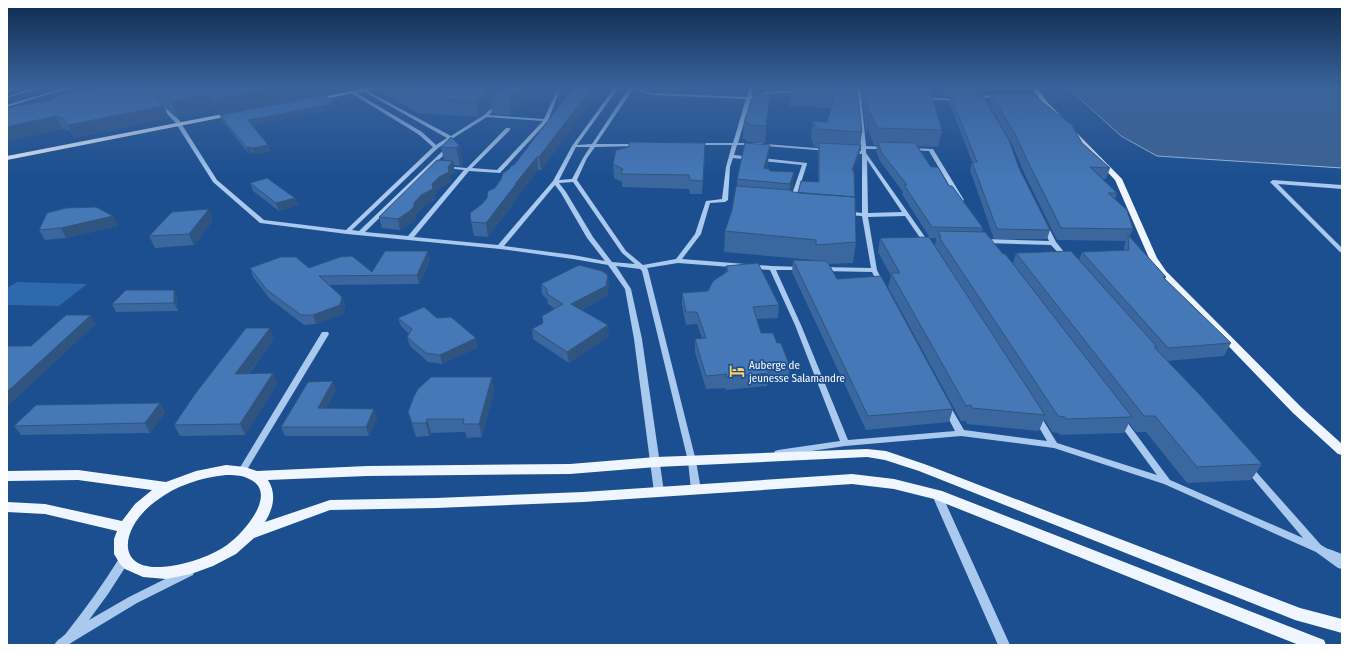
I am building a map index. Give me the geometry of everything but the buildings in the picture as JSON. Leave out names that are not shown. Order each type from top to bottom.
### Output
[{"type":"main road","points":[[7,158],[207,117]]},
{"type":"main road","points":[[1057,117],[1118,179],[1153,258],[1163,273],[1297,410],[1342,451]]},
{"type":"main road","points":[[7,154],[178,123]]},
{"type":"main road","points":[[256,476],[265,486],[267,500],[263,516],[251,533],[232,549],[209,562],[182,571],[157,574],[137,570],[124,560],[120,545],[125,527],[135,513],[149,499],[167,488],[186,478],[207,472],[226,470],[242,471],[256,476],[367,471],[570,469],[692,460],[867,453],[886,456],[923,468],[1300,615],[1342,626]]},
{"type":"main road","points":[[7,476],[78,475],[167,488]]},
{"type":"main road","points":[[251,533],[330,505],[583,498],[852,479],[894,484],[937,495],[1318,645]]},
{"type":"main road","points":[[7,507],[45,508],[125,527]]},
{"type":"street","points":[[172,117],[178,123],[214,181],[262,222],[500,247],[573,257],[610,264],[642,267],[678,261],[772,268],[874,270]]},
{"type":"street","points":[[394,117],[420,133],[436,147]]},
{"type":"street","points":[[360,233],[453,143],[451,138],[414,117]]},
{"type":"street","points":[[347,232],[436,147],[484,117]]},
{"type":"street","points":[[507,117],[546,120]]},
{"type":"street","points":[[500,247],[555,182],[574,146],[594,117]]},
{"type":"street","points":[[574,180],[585,158],[613,117]]},
{"type":"street","points":[[725,200],[728,167],[742,117]]},
{"type":"street","points":[[860,117],[865,215],[874,270],[884,290]]},
{"type":"street","points":[[429,166],[498,172],[546,120]]},
{"type":"street","points":[[410,238],[468,169],[508,129]]},
{"type":"street","points":[[574,146],[593,147],[647,144]]},
{"type":"street","points":[[691,144],[761,145],[834,151]]},
{"type":"street","points":[[842,151],[893,148]]},
{"type":"street","points":[[901,149],[931,150],[967,209]]},
{"type":"street","points":[[863,150],[929,247]]},
{"type":"street","points":[[731,156],[805,164],[791,208]]},
{"type":"street","points":[[555,182],[574,180]]},
{"type":"street","points":[[574,180],[624,252],[645,270],[692,460],[696,490]]},
{"type":"street","points":[[555,182],[563,192],[590,238],[620,276],[628,289],[638,339],[659,492]]},
{"type":"street","points":[[1342,187],[1273,182],[1342,251]]},
{"type":"street","points":[[678,261],[698,234],[708,202],[725,200],[732,201]]},
{"type":"street","points":[[843,213],[865,215],[906,214]]},
{"type":"street","points":[[1043,222],[1053,243],[1073,267]]},
{"type":"street","points":[[981,238],[987,241],[992,247]]},
{"type":"street","points":[[925,241],[933,241]]},
{"type":"street","points":[[987,241],[1053,243]]},
{"type":"street","points":[[772,268],[798,325],[845,443]]},
{"type":"street","points":[[242,471],[325,334]]},
{"type":"street","points":[[942,399],[961,433]]},
{"type":"street","points":[[1033,412],[1054,445]]},
{"type":"street","points":[[1116,414],[1167,482]]},
{"type":"street","points":[[754,457],[845,443],[961,433],[1054,445],[1167,482],[1342,558]]},
{"type":"street","points":[[1245,465],[1318,548],[1342,565]]},
{"type":"street","points":[[937,495],[1004,645]]},
{"type":"street","points":[[70,638],[104,592],[124,560]]},
{"type":"street","points":[[60,645],[133,600],[209,562]]},
{"type":"shaded area","points":[[1101,117],[1342,117],[1342,168],[1157,156],[1121,136]]},
{"type":"shaded area","points":[[17,282],[87,284],[59,306],[7,305],[7,288]]},
{"type":"place","name":"Auberge de jeunesse Salamandre","points":[[737,371]]}]
